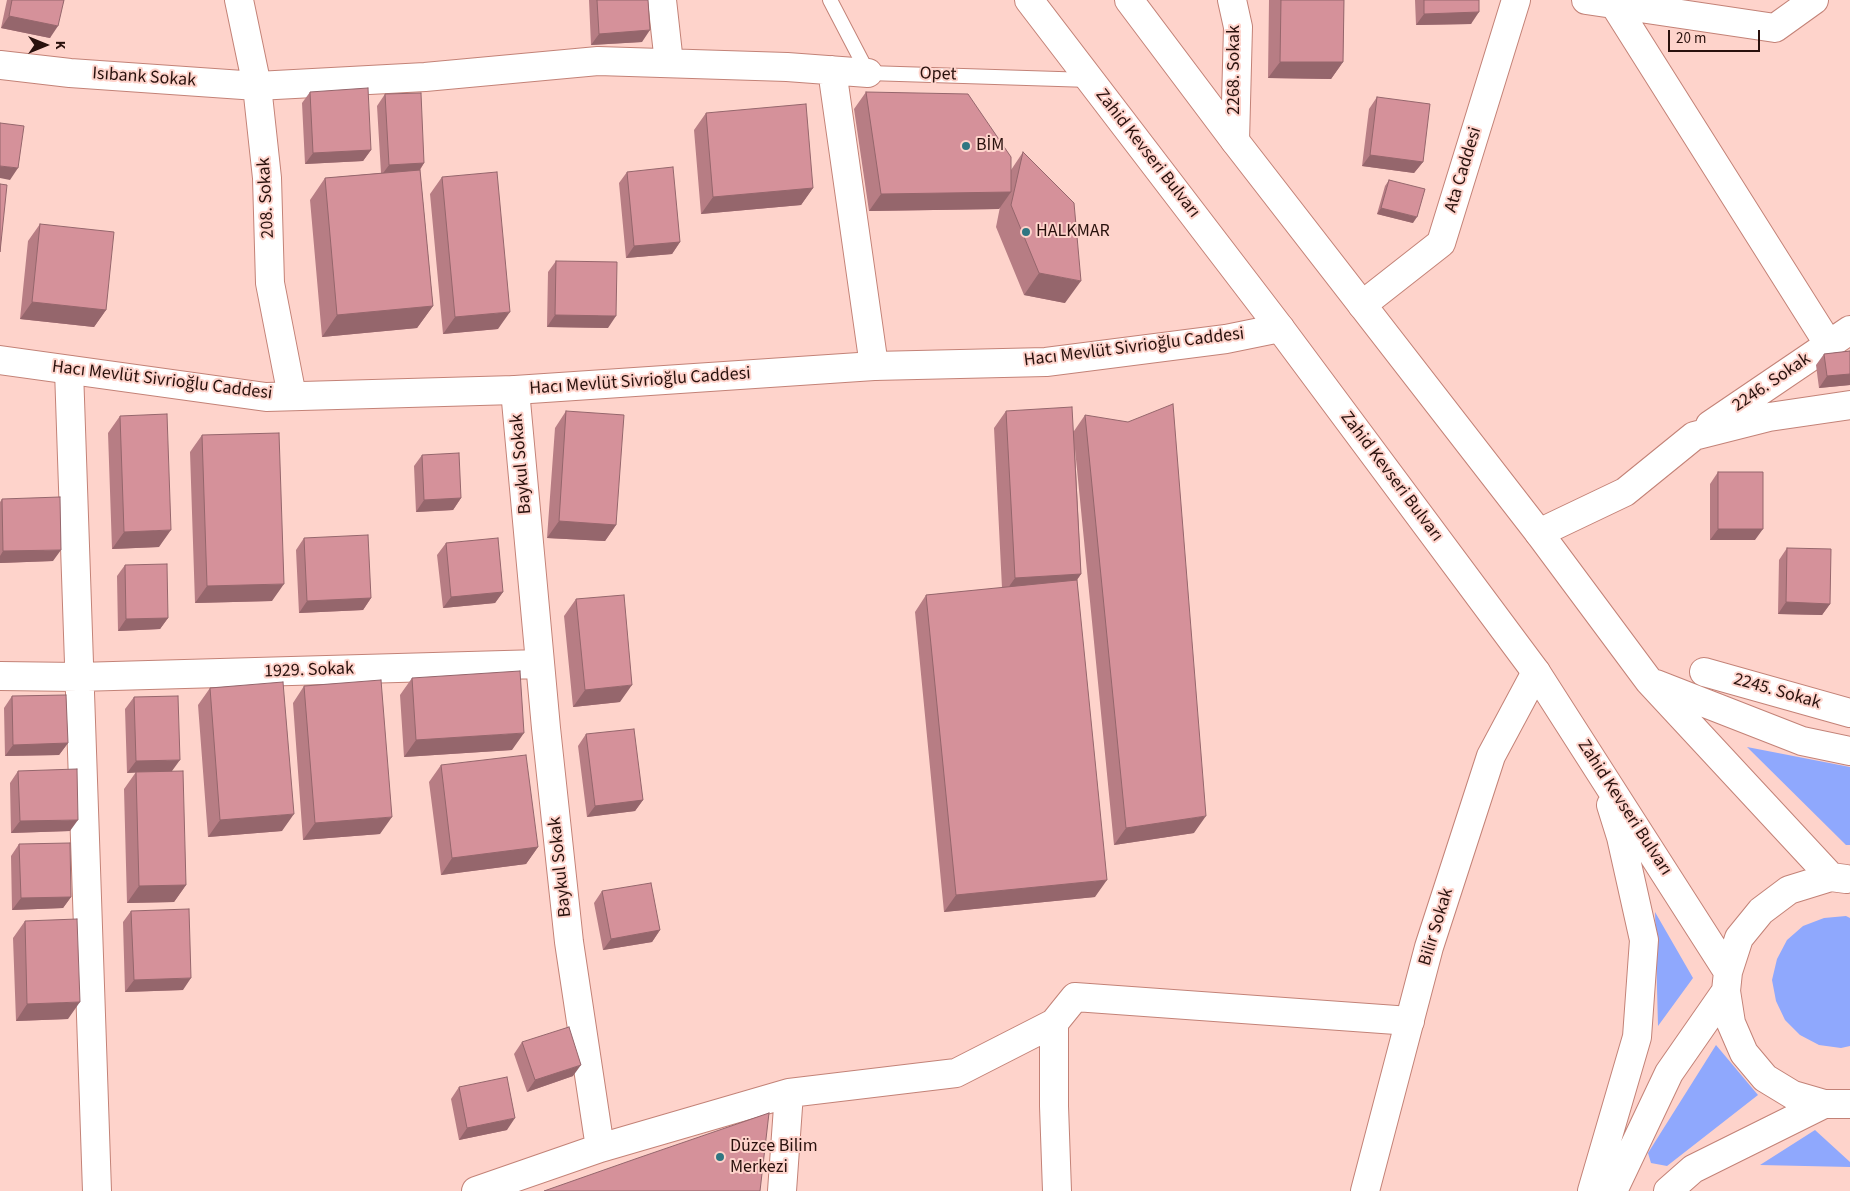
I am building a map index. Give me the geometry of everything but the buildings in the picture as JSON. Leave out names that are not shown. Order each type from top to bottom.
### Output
[{"type":"street","name":"208. Sokak","points":[[239,0],[258,86],[267,178],[270,282],[292,396]]},
{"type":"street","points":[[662,0],[669,63]]},
{"type":"street","name":"Zahid Kevseri Bulvarı","points":[[1029,0],[1280,328],[1536,672],[1601,773],[1727,981]]},
{"type":"street","points":[[1129,0],[1235,141],[1539,533],[1649,681],[1841,878]]},
{"type":"street","name":"2268. Sokak","points":[[1232,0],[1238,27],[1235,141]]},
{"type":"street","name":"Ata Caddesi","points":[[1362,305],[1441,243],[1516,0]]},
{"type":"street","points":[[1586,0],[1774,28],[1814,0]]},
{"type":"street","points":[[1614,4],[1839,338]]},
{"type":"street","name":"Isıbank Sokak","points":[[0,65],[70,73],[258,86],[425,77],[598,61],[868,73]]},
{"type":"street","points":[[832,70],[874,366]]},
{"type":"street","name":"Hacı Mevlüt Sivrioğlu Caddesi","points":[[0,360],[266,396],[292,396],[515,390],[874,366],[1046,362],[1226,339],[1280,328]]},
{"type":"street","name":"2246. Sokak","points":[[1539,533],[1625,492],[1694,436],[1839,338]]},
{"type":"street","points":[[69,370],[97,1191]]},
{"type":"street","name":"Baykul Sokak","points":[[515,390],[568,942],[600,1148]]},
{"type":"street","name":"2246. Sokak","points":[[1694,436],[1769,416],[1850,406]]},
{"type":"street","name":"1929. Sokak","points":[[0,676],[78,677],[540,664]]},
{"type":"street","name":"Bilir Sokak","points":[[1365,1191],[1429,947],[1491,756],[1536,672]]},
{"type":"street","name":"2245. Sokak","points":[[1704,672],[1850,713]]},
{"type":"street","points":[[1649,681],[1802,741],[1850,751]]},
{"type":"street","points":[[1592,1191],[1637,1037],[1644,940],[1621,837],[1601,773]]},
{"type":"street","points":[[1613,1191],[1669,1073],[1727,981],[1739,938],[1761,910],[1789,890],[1841,878]]},
{"type":"street","points":[[1727,981],[1731,1023],[1744,1053],[1765,1078],[1793,1095],[1837,1104]]},
{"type":"street","points":[[476,1191],[600,1148],[789,1094],[956,1074],[1054,1023],[1075,997],[1410,1021]]},
{"type":"street","points":[[1054,1023],[1054,1106],[1058,1191]]},
{"type":"street","points":[[782,1191],[789,1094]]},
{"type":"street","points":[[1668,1191],[1693,1169],[1837,1104]]},
{"type":"lane","points":[[830,0],[868,73]]},
{"type":"lane","name":"Opet","points":[[868,73],[1090,80]]},
{"type":"shaded area","points":[[1747,747],[1850,767],[1850,845],[1846,845]]},
{"type":"shaded area","points":[[1655,912],[1693,978],[1658,1026]]},
{"type":"shaded area","points":[[1846,916],[1850,918],[1850,1046],[1841,1048],[1819,1045],[1800,1035],[1785,1020],[1776,1001],[1772,980],[1777,959],[1787,940],[1803,926],[1824,918]]},
{"type":"shaded area","points":[[1716,1045],[1758,1095],[1667,1166],[1651,1163],[1648,1153]]},
{"type":"shaded area","points":[[1815,1130],[1850,1162],[1850,1167],[1760,1165]]},
{"type":"place","name":"BİM","points":[[966,146]]},
{"type":"place","name":"HALKMAR","points":[[1026,232]]},
{"type":"place","name":"Düzce Bilim Merkezi","points":[[720,1157]]}]
